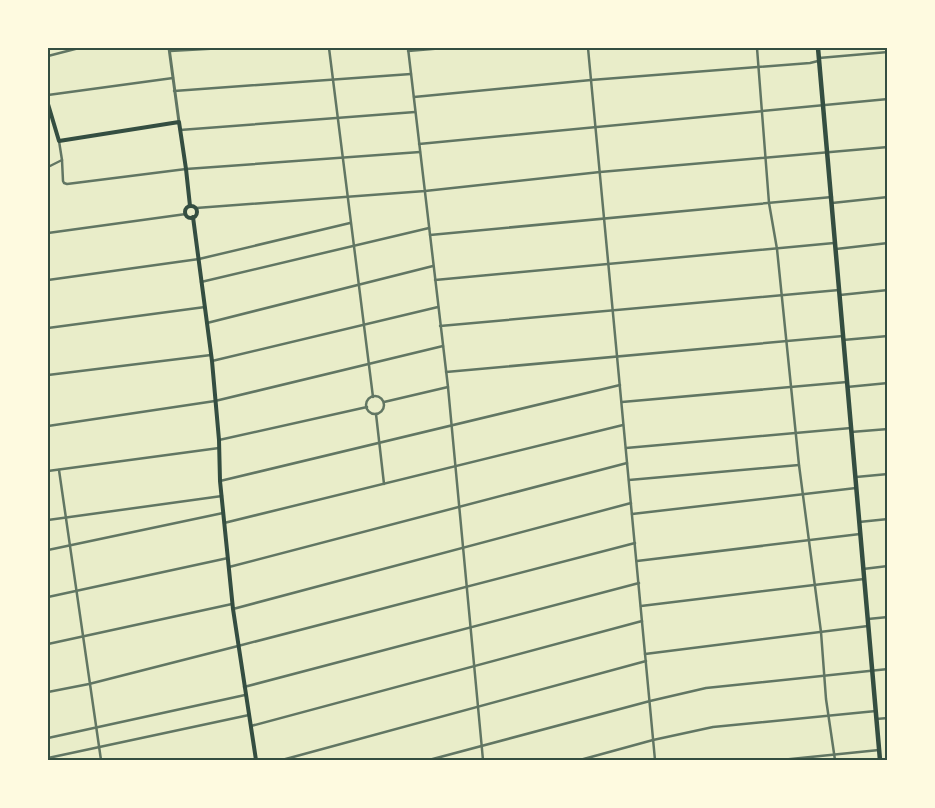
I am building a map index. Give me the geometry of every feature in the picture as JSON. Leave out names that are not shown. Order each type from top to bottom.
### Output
[{"type":"main road","points":[[818,48],[880,760]]},
{"type":"main road","points":[[48,104],[49,119],[59,141],[179,122],[190,206]]},
{"type":"main road","points":[[190,206],[196,208],[197,212],[193,217],[212,361],[224,523],[238,646],[256,760]]},
{"type":"main road","points":[[190,206],[185,210],[186,214],[188,217],[193,217]]},
{"type":"street","points":[[48,56],[79,48]]},
{"type":"street","points":[[179,122],[170,49],[224,48]]},
{"type":"street","points":[[329,48],[373,397]]},
{"type":"street","points":[[444,48],[408,49],[448,387],[483,760]]},
{"type":"street","points":[[588,48],[655,760]]},
{"type":"street","points":[[758,48],[765,158],[777,249],[799,465],[821,632],[826,699],[835,760]]},
{"type":"street","points":[[414,97],[591,80],[810,63],[819,60],[888,52]]},
{"type":"street","points":[[174,91],[411,74]]},
{"type":"street","points":[[48,95],[173,78]]},
{"type":"street","points":[[419,144],[888,99]]},
{"type":"street","points":[[180,130],[416,112]]},
{"type":"street","points":[[59,141],[63,181],[66,184],[186,169],[420,152]]},
{"type":"street","points":[[196,208],[425,191],[600,172],[888,146]]},
{"type":"street","points":[[48,167],[62,160]]},
{"type":"street","points":[[430,235],[770,203],[888,197]]},
{"type":"street","points":[[48,234],[186,214]]},
{"type":"street","points":[[48,280],[199,259],[351,223]]},
{"type":"street","points":[[201,282],[429,228]]},
{"type":"street","points":[[435,280],[777,249],[888,243]]},
{"type":"street","points":[[207,323],[434,266]]},
{"type":"street","points":[[440,326],[781,295],[888,290]]},
{"type":"street","points":[[48,328],[205,307]]},
{"type":"street","points":[[212,361],[438,307]]},
{"type":"street","points":[[446,372],[786,341],[888,336]]},
{"type":"street","points":[[48,426],[215,401],[443,346]]},
{"type":"street","points":[[48,375],[211,355]]},
{"type":"street","points":[[622,402],[791,387],[888,383]]},
{"type":"street","points":[[220,481],[620,384]]},
{"type":"street","points":[[384,402],[448,387]]},
{"type":"street","points":[[376,414],[370,412],[367,407],[368,401],[373,397],[379,398],[384,402]]},
{"type":"street","points":[[376,414],[384,409],[384,402]]},
{"type":"street","points":[[219,440],[367,407]]},
{"type":"street","points":[[376,414],[384,484]]},
{"type":"street","points":[[224,523],[624,425]]},
{"type":"street","points":[[626,448],[796,433],[888,428]]},
{"type":"street","points":[[48,472],[219,448]]},
{"type":"street","points":[[229,567],[627,463]]},
{"type":"street","points":[[629,480],[799,465]]},
{"type":"street","points":[[59,470],[101,760]]},
{"type":"street","points":[[855,477],[888,474]]},
{"type":"street","points":[[632,514],[856,488]]},
{"type":"street","points":[[48,520],[222,496]]},
{"type":"street","points":[[48,644],[233,606],[631,503]]},
{"type":"street","points":[[48,550],[223,512]]},
{"type":"street","points":[[859,522],[888,519]]},
{"type":"street","points":[[636,561],[860,534]]},
{"type":"street","points":[[48,692],[89,684],[635,543]]},
{"type":"street","points":[[48,597],[228,558]]},
{"type":"street","points":[[863,569],[888,566]]},
{"type":"street","points":[[641,606],[864,579]]},
{"type":"street","points":[[244,687],[639,583]]},
{"type":"street","points":[[868,619],[888,617]]},
{"type":"street","points":[[251,726],[642,621]]},
{"type":"street","points":[[645,654],[868,626]]},
{"type":"street","points":[[282,760],[646,662]]},
{"type":"street","points":[[429,760],[650,701],[706,688],[888,669]]},
{"type":"street","points":[[48,738],[245,695]]},
{"type":"street","points":[[580,760],[653,740],[713,727],[876,711]]},
{"type":"street","points":[[48,758],[249,715]]},
{"type":"street","points":[[876,719],[888,718]]},
{"type":"street","points":[[781,760],[879,750]]}]
